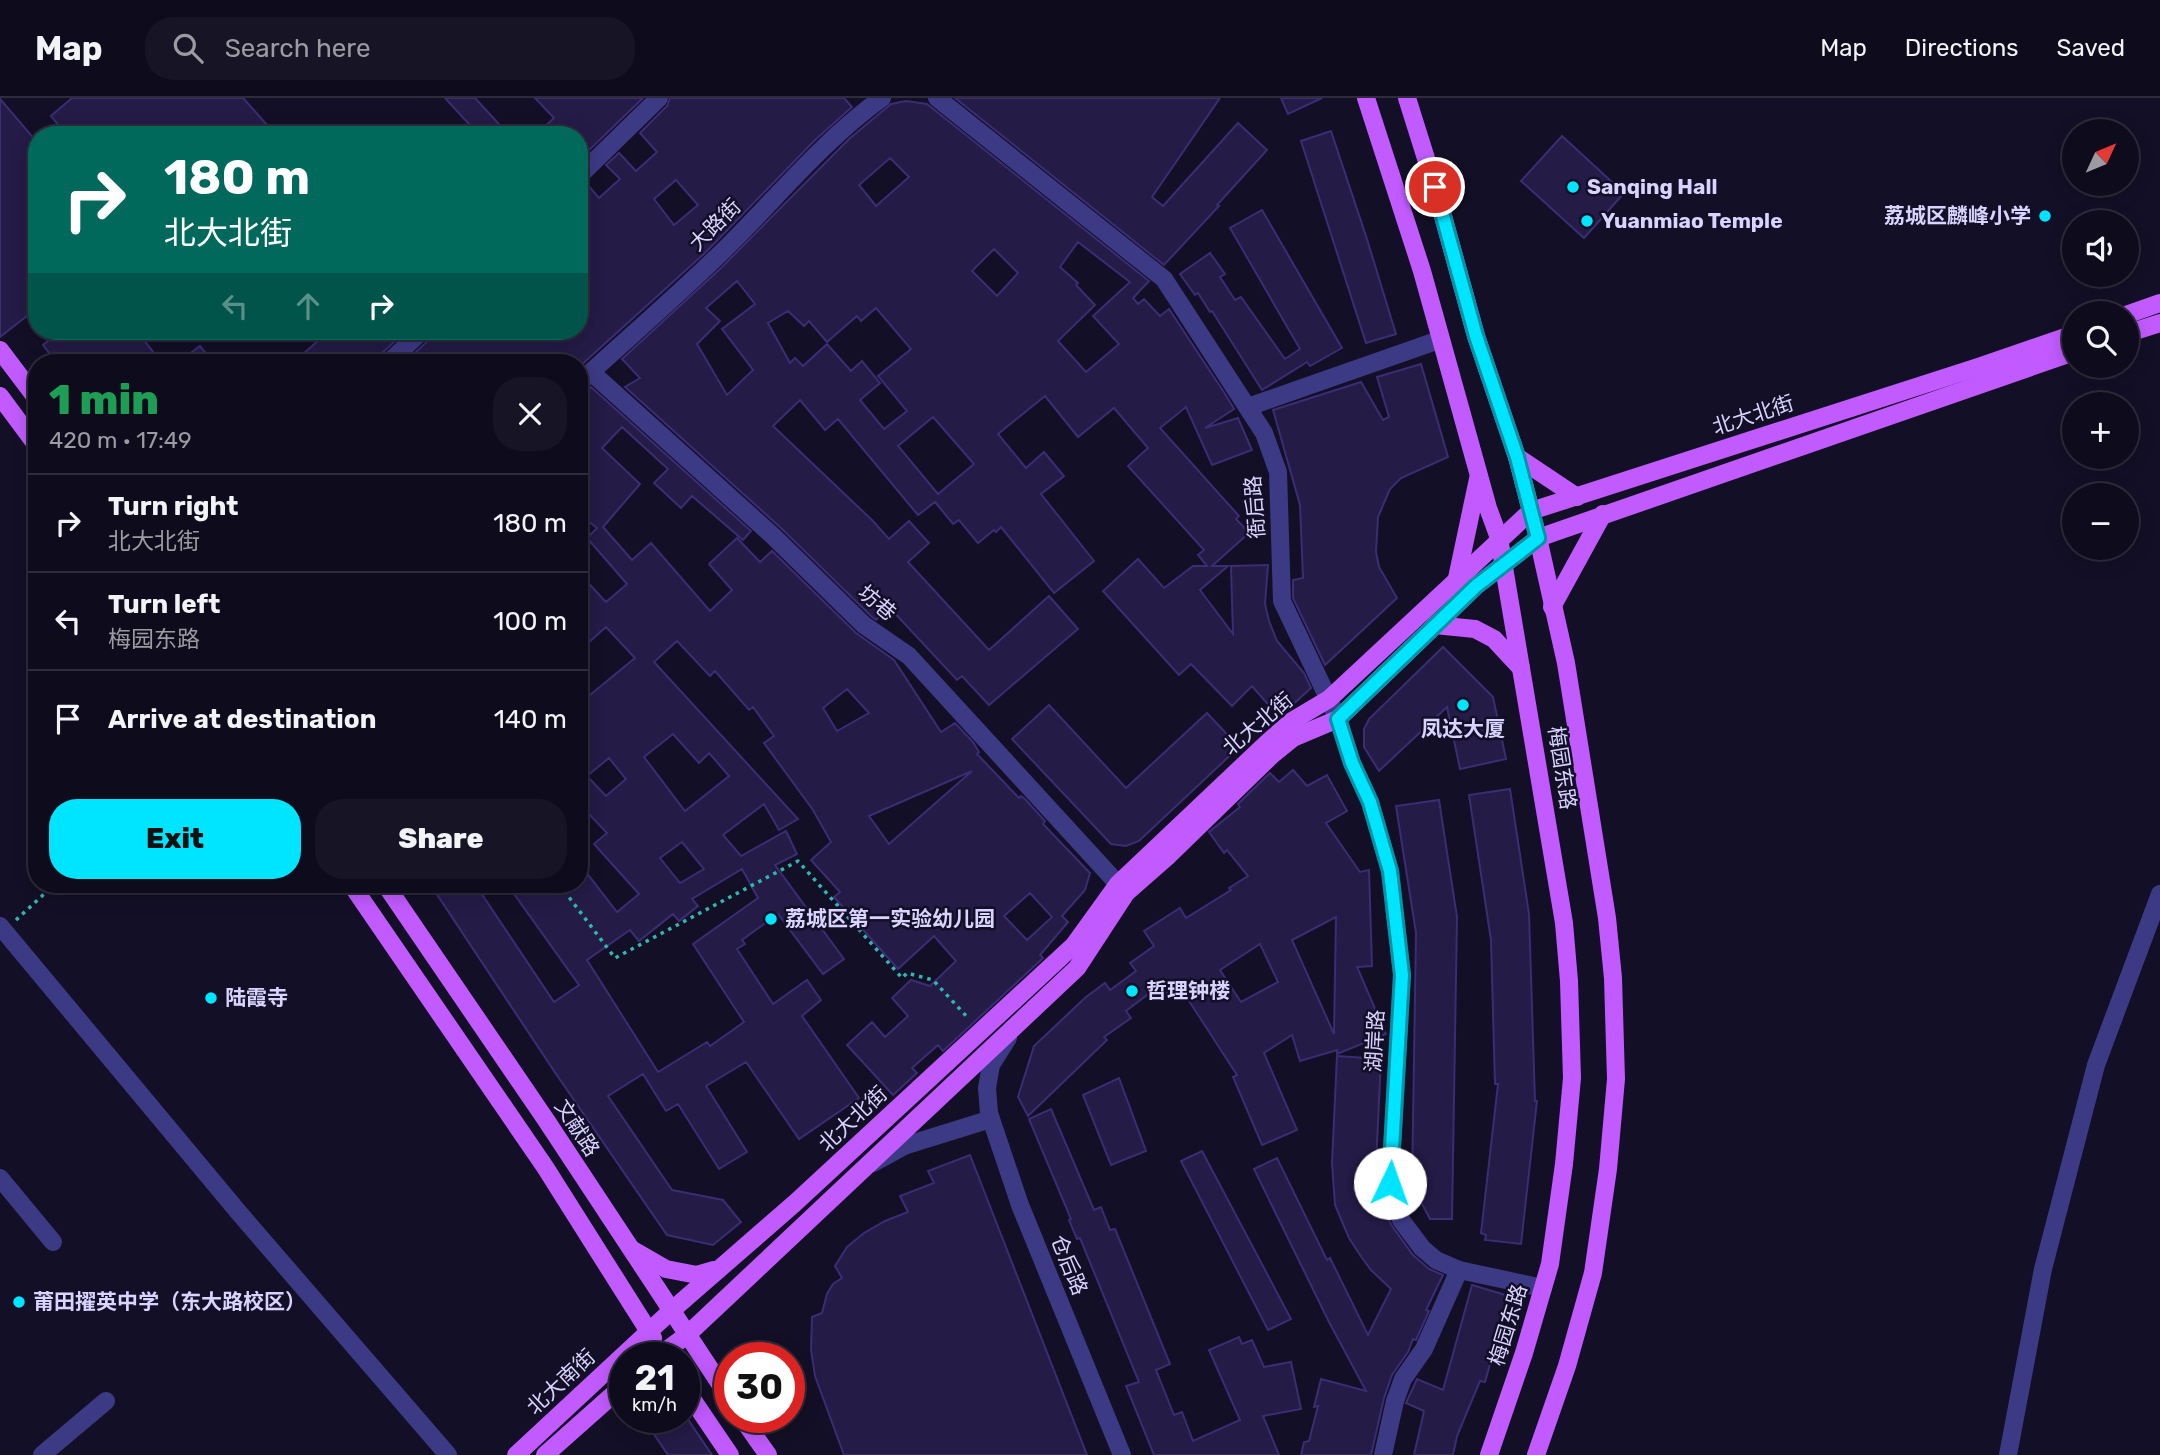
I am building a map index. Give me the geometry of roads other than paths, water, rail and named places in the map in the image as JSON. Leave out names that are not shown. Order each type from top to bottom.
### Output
[{"type":"main road","name":"梅园东路","points":[[1366,98],[1408,227],[1499,538],[1564,923],[1572,1078],[1550,1264],[1524,1353],[1489,1455]]},
{"type":"main road","name":"梅园东路","points":[[1407,98],[1435,187],[1476,336],[1517,457],[1538,538],[1566,663],[1608,918],[1613,978],[1615,1079],[1608,1169],[1593,1273],[1567,1366],[1536,1455]]},
{"type":"main road","points":[[2139,310],[2160,303]]},
{"type":"main road","points":[[2139,330],[2160,323]]},
{"type":"main road","name":"北大北街","points":[[643,1336],[806,1193],[1074,945],[1118,884],[1268,741],[1292,721],[1334,709],[1457,578],[1531,511],[2062,338]]},
{"type":"main road","points":[[0,350],[28,387]]},
{"type":"main road","name":"北大北街","points":[[678,1342],[1077,968],[1126,893],[1272,755],[1334,709],[1435,625],[1502,564],[1538,538],[2062,356]]},
{"type":"main road","points":[[0,396],[28,434]]},
{"type":"main road","points":[[1517,457],[1577,497]]},
{"type":"main road","points":[[1457,578],[1479,473]]},
{"type":"main road","points":[[1552,607],[1602,514]]},
{"type":"main road","points":[[1435,625],[1475,629],[1494,639],[1522,670]]},
{"type":"main road","points":[[357,893],[532,1146],[648,1342]]},
{"type":"main road","name":"文献路","points":[[391,893],[714,1375]]},
{"type":"main road","points":[[628,1248],[666,1269],[697,1275],[720,1268]]},
{"type":"main road","name":"北大南街","points":[[516,1455],[643,1336]]},
{"type":"main road","name":"北大南街","points":[[545,1455],[609,1398]]},
{"type":"main road","points":[[700,1411],[730,1455]]},
{"type":"main road","points":[[753,1433],[768,1455]]},
{"type":"street","points":[[588,167],[659,98]]},
{"type":"street","name":"衙后路","points":[[937,98],[1164,279],[1265,433],[1278,472],[1282,601],[1334,709]]},
{"type":"street","name":"大路街","points":[[588,375],[732,242],[872,101]]},
{"type":"street","points":[[398,354],[412,340]]},
{"type":"street","points":[[1248,407],[1439,340]]},
{"type":"street","name":"坊巷","points":[[588,381],[773,536],[864,625],[909,656],[1118,884]]},
{"type":"street","name":"湖岸路","points":[[1334,709],[1352,763],[1370,802],[1390,871],[1402,975],[1390,1183],[1401,1220],[1422,1248],[1436,1260],[1459,1270],[1543,1288]]},
{"type":"street","points":[[2008,1455],[2043,1269],[2096,1065],[2160,894]]},
{"type":"street","points":[[2,928],[240,1214],[448,1455]]},
{"type":"street","name":"仓后路","points":[[1020,1020],[991,1065],[986,1088],[992,1119],[1020,1205],[1122,1455]]},
{"type":"street","points":[[864,1168],[904,1146],[992,1119]]},
{"type":"street","points":[[0,1178],[53,1242]]},
{"type":"street","points":[[1383,1455],[1395,1401],[1403,1379],[1424,1349],[1459,1270]]},
{"type":"street","points":[[42,1455],[106,1401]]},
{"type":"place","name":"Sanqing Hall","points":[[1573,187]]},
{"type":"place","name":"荔城区麟峰小学","points":[[2045,216]]},
{"type":"place","name":"Yuanmiao Temple","points":[[1587,221]]},
{"type":"place","name":"凤达大厦","points":[[1463,705]]},
{"type":"place","name":"荔城区第一实验幼儿园","points":[[771,919]]},
{"type":"place","name":"哲理钟楼","points":[[1132,991]]},
{"type":"place","name":"陆霞寺","points":[[211,998]]},
{"type":"place","name":"莆田擢英中学（东大路校区）","points":[[19,1302]]}]
